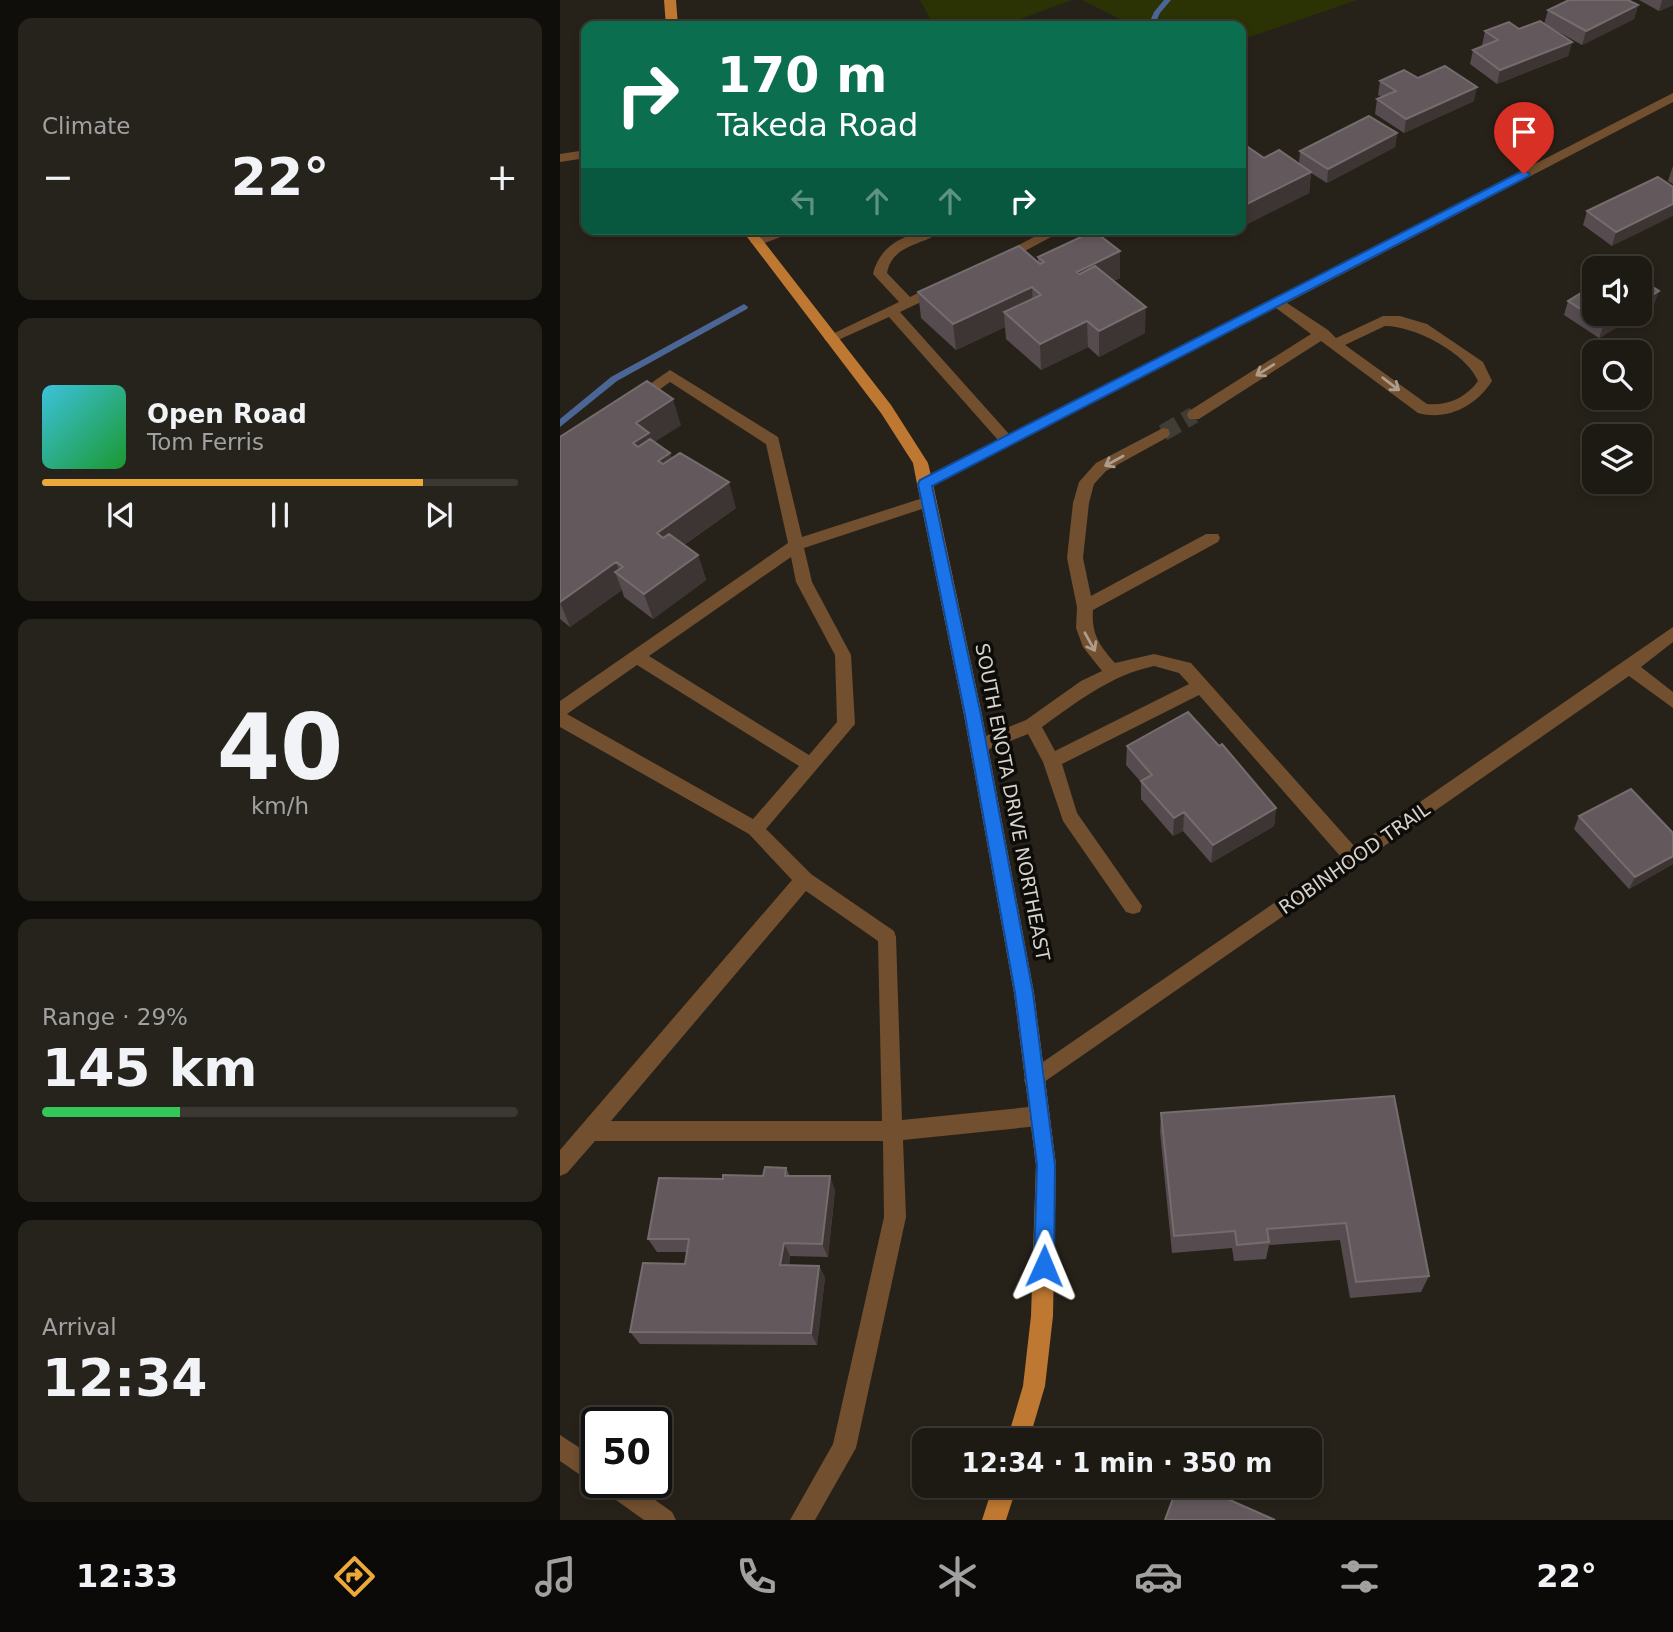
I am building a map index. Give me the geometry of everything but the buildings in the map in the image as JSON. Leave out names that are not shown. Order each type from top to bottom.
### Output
[{"type":"main road","points":[[670,0],[672,21]]},
{"type":"main road","name":"SOUTH ENOTA DRIVE NORTHEAST","points":[[752,236],[886,409],[920,463],[927,493],[979,746],[1024,993],[1046,1165],[1042,1316],[1034,1386],[1022,1428]]},
{"type":"main road","points":[[994,1520],[1001,1498]]},
{"type":"street","points":[[560,710],[796,545],[927,493],[1007,441],[1673,97]]},
{"type":"street","points":[[560,158],[581,155]]},
{"type":"street","points":[[908,303],[880,274],[881,262],[889,251],[925,235]]},
{"type":"street","points":[[990,263],[1048,235]]},
{"type":"street","points":[[831,338],[954,281]]},
{"type":"street","points":[[1277,302],[1337,343],[1423,409],[1449,410],[1480,391],[1485,381],[1478,365],[1422,327],[1401,321],[1384,321],[1337,343]]},
{"type":"street","points":[[891,311],[1007,441]]},
{"type":"street","points":[[1194,415],[1322,333]]},
{"type":"street","points":[[626,407],[670,375],[773,441],[804,582],[843,655],[846,724],[755,829]]},
{"type":"street","points":[[1113,672],[1089,646],[1082,627],[1085,607],[1075,558],[1081,503],[1087,482],[1101,467],[1163,433]]},
{"type":"street","points":[[1085,607],[1212,538]]},
{"type":"street","name":"ROBINHOOD TRAIL","points":[[1034,1080],[1673,634]]},
{"type":"street","points":[[636,656],[811,765]]},
{"type":"street","points":[[979,746],[1032,725],[1087,686],[1127,664],[1154,660],[1185,668],[1354,858]]},
{"type":"street","points":[[1629,667],[1673,701]]},
{"type":"street","points":[[1052,761],[1201,686]]},
{"type":"street","points":[[560,719],[755,829],[804,880],[887,937],[895,1217],[844,1448],[802,1520]]},
{"type":"street","points":[[1032,725],[1052,761],[1069,816],[1133,906]]},
{"type":"street","points":[[560,1166],[804,880]]},
{"type":"street","points":[[588,1130],[893,1131],[1039,1116]]},
{"type":"street","points":[[560,1447],[581,1462]]},
{"type":"street","points":[[633,1498],[664,1520]]},
{"type":"green space","points":[[920,0],[1072,0],[1015,21],[931,21]]},
{"type":"green space","points":[[1082,0],[1357,0],[1246,38],[1246,21],[1124,21]]},
{"type":"waterway","points":[[1153,21],[1168,0]]},
{"type":"waterway","points":[[560,424],[614,379],[744,307]]},
{"type":"tunnel","points":[[1163,433],[1194,415]]},
{"type":"route","points":[[1044,1266],[1046,1165],[1024,993],[973,715],[925,484],[1524,174]]}]
